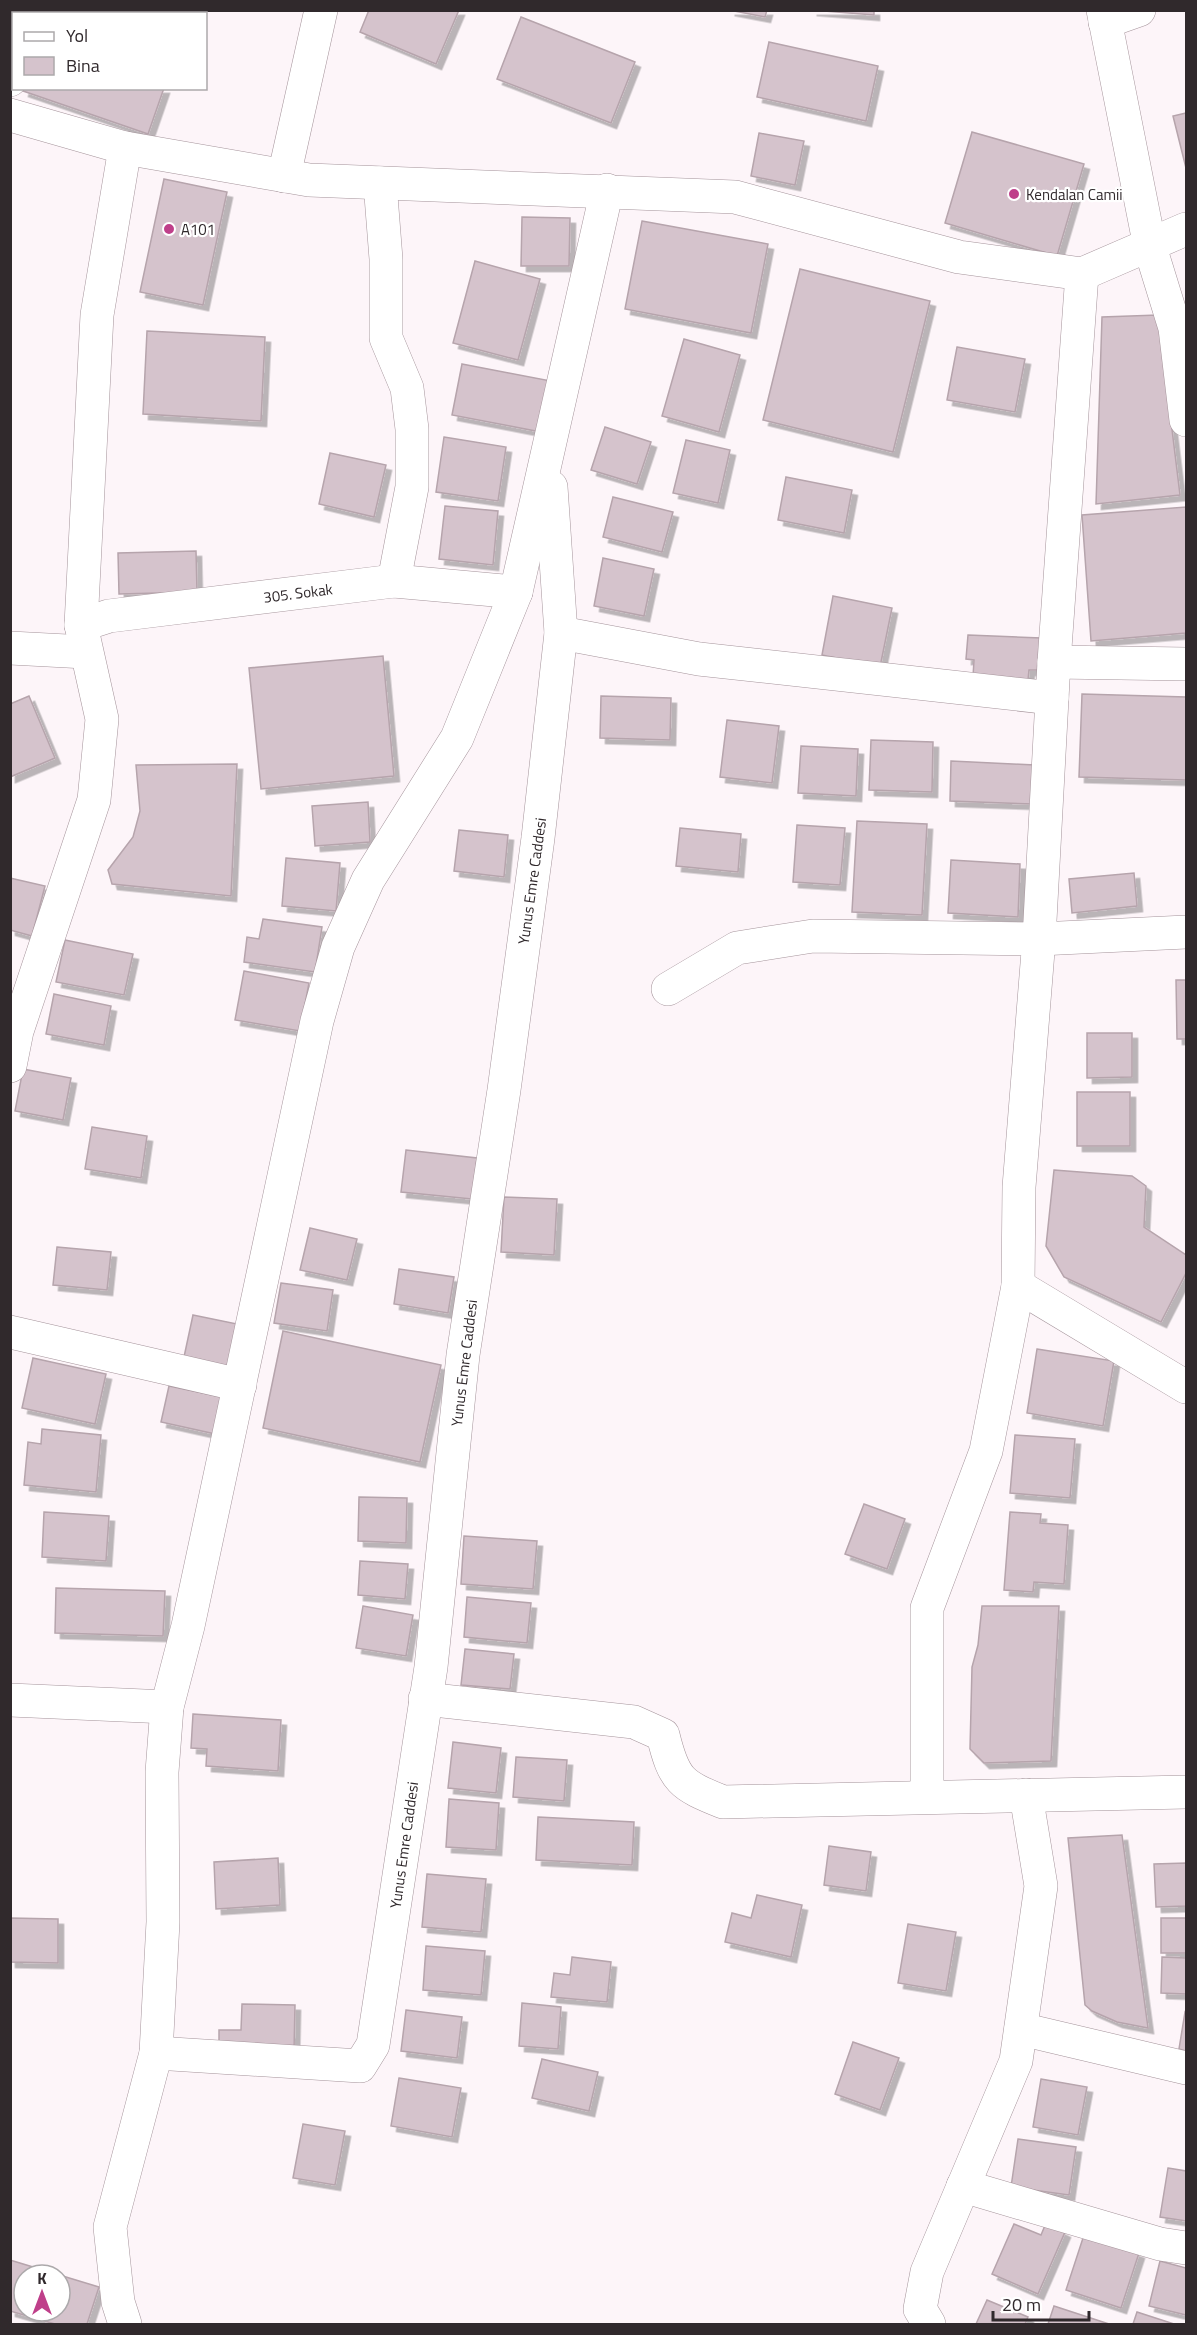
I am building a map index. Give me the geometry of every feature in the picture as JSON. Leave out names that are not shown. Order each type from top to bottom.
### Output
[{"type":"street","points":[[284,176],[321,10]]},
{"type":"street","points":[[1139,10],[1104,16],[1150,247],[1175,328],[1186,420]]},
{"type":"street","points":[[10,115],[126,148],[309,180],[607,190],[735,197],[959,257],[1082,274],[1150,247],[1186,229]]},
{"type":"street","points":[[10,1066],[17,1032],[94,800],[102,719],[84,638],[97,315],[126,148]]},
{"type":"street","points":[[380,183],[386,259],[386,338],[407,388],[412,429],[412,487],[394,581]]},
{"type":"street","points":[[125,2325],[117,2302],[110,2228],[156,2053],[163,1922],[162,1772],[167,1707],[188,1626],[317,1021],[338,947],[368,880],[457,738],[516,592],[607,190]]},
{"type":"street","points":[[927,1797],[927,1608],[986,1451],[1018,1286],[1019,1187],[1039,939],[1054,662],[1082,274]]},
{"type":"street","name":"Yunus Emre Caddesi","points":[[156,2053],[360,2066],[373,2045],[426,1699],[463,1354],[521,964],[561,633],[549,452]]},
{"type":"street","name":"305. Sokak","points":[[10,648],[84,638],[109,616],[394,581],[516,592]]},
{"type":"street","points":[[561,633],[699,659],[1052,698]]},
{"type":"street","points":[[1054,662],[1186,664]]},
{"type":"street","points":[[668,988],[737,948],[813,936],[1039,939],[1186,932]]},
{"type":"street","points":[[1018,1286],[1186,1387]]},
{"type":"street","points":[[10,1332],[240,1385]]},
{"type":"street","points":[[426,1699],[634,1722],[663,1735],[670,1766],[688,1788],[723,1802],[1186,1792]]},
{"type":"street","points":[[10,1700],[167,1707]]},
{"type":"street","points":[[929,2325],[920,2309],[927,2272],[1016,2061],[1041,1886],[1026,1795]]},
{"type":"street","points":[[1021,2029],[1186,2068]]},
{"type":"street","points":[[963,2186],[1160,2244],[1186,2248]]},
{"type":"building","points":[[369,10],[459,10],[436,64],[360,32]]},
{"type":"building","points":[[729,10],[767,10],[765,17]]},
{"type":"building","points":[[811,10],[874,10],[874,15]]},
{"type":"building","points":[[521,17],[635,62],[611,123],[497,79]]},
{"type":"building","points":[[769,42],[878,66],[866,121],[757,97]]},
{"type":"building","points":[[23,90],[163,90],[148,134]]},
{"type":"building","points":[[1186,113],[1186,168],[1173,116]]},
{"type":"building","name":"Kendalan Camii","points":[[972,132],[1084,164],[1057,256],[945,223]]},
{"type":"building","points":[[759,133],[804,141],[795,185],[751,176]]},
{"type":"building","points":[[164,179],[227,192],[203,305],[140,292]]},
{"type":"building","points":[[522,217],[570,218],[569,266],[521,266]]},
{"type":"building","points":[[642,221],[768,244],[751,333],[625,309]]},
{"type":"building","points":[[475,261],[540,279],[518,360],[453,343]]},
{"type":"building","points":[[800,269],[930,301],[893,452],[763,420]]},
{"type":"building","points":[[1158,315],[1180,495],[1096,504],[1102,317]]},
{"type":"building","points":[[147,331],[265,337],[261,421],[143,414]]},
{"type":"building","points":[[684,339],[740,355],[719,432],[662,416]]},
{"type":"building","points":[[957,347],[1025,359],[1015,412],[947,400]]},
{"type":"building","points":[[462,364],[551,381],[541,432],[452,415]]},
{"type":"building","points":[[605,427],[651,442],[637,484],[591,470]]},
{"type":"building","points":[[444,437],[506,447],[498,501],[436,492]]},
{"type":"building","points":[[686,440],[730,450],[718,503],[673,493]]},
{"type":"building","points":[[330,453],[386,465],[374,517],[319,504]]},
{"type":"building","points":[[786,477],[852,490],[844,533],[778,520]]},
{"type":"building","points":[[613,497],[673,512],[662,552],[603,537]]},
{"type":"building","points":[[445,506],[498,511],[493,565],[439,559]]},
{"type":"building","points":[[1186,507],[1186,633],[1091,641],[1082,515]]},
{"type":"building","points":[[196,551],[197,592],[119,594],[118,553]]},
{"type":"building","points":[[603,558],[654,569],[644,616],[594,606]]},
{"type":"building","points":[[833,596],[892,608],[880,667],[822,655]]},
{"type":"building","points":[[968,635],[1041,638],[1039,670],[1029,670],[1028,680],[973,677],[974,660],[966,659]]},
{"type":"building","points":[[383,656],[394,776],[261,789],[249,668]]},
{"type":"building","points":[[1082,694],[1186,697],[1186,780],[1079,777]]},
{"type":"building","points":[[29,696],[55,758],[10,777],[10,704]]},
{"type":"building","points":[[601,696],[671,698],[670,740],[600,738]]},
{"type":"building","points":[[727,720],[779,726],[772,783],[720,777]]},
{"type":"building","points":[[871,740],[933,742],[932,792],[869,790]]},
{"type":"building","points":[[801,746],[858,749],[856,796],[798,793]]},
{"type":"building","points":[[951,761],[1035,765],[1033,804],[950,801]]},
{"type":"building","points":[[237,764],[231,896],[112,884],[108,870],[133,837],[140,811],[136,765]]},
{"type":"building","points":[[368,802],[370,842],[315,846],[312,806]]},
{"type":"building","points":[[857,821],[927,824],[922,915],[852,912]]},
{"type":"building","points":[[797,825],[845,828],[840,885],[793,882]]},
{"type":"building","points":[[680,828],[741,834],[738,872],[676,866]]},
{"type":"building","points":[[459,830],[508,835],[504,877],[454,871]]},
{"type":"building","points":[[286,858],[340,863],[336,911],[282,906]]},
{"type":"building","points":[[951,860],[1020,864],[1018,917],[948,913]]},
{"type":"building","points":[[1134,873],[1137,906],[1072,913],[1069,879]]},
{"type":"building","points":[[10,878],[45,886],[32,936],[10,930]]},
{"type":"building","points":[[263,919],[322,927],[315,972],[244,962],[247,937],[259,939]]},
{"type":"building","points":[[65,940],[133,954],[124,995],[56,982]]},
{"type":"building","points":[[244,971],[309,983],[300,1031],[235,1020]]},
{"type":"building","points":[[1176,980],[1186,980],[1186,1039],[1177,1039]]},
{"type":"building","points":[[54,994],[111,1006],[104,1045],[46,1034]]},
{"type":"building","points":[[1087,1033],[1132,1033],[1132,1077],[1087,1078]]},
{"type":"building","points":[[23,1069],[71,1078],[63,1120],[15,1111]]},
{"type":"building","points":[[1077,1092],[1130,1092],[1130,1146],[1077,1146]]},
{"type":"building","points":[[92,1127],[147,1136],[141,1178],[85,1169]]},
{"type":"building","points":[[406,1150],[477,1158],[472,1199],[401,1192]]},
{"type":"building","points":[[1054,1170],[1132,1176],[1146,1186],[1144,1227],[1186,1255],[1186,1273],[1161,1322],[1064,1277],[1046,1246]]},
{"type":"building","points":[[504,1197],[557,1199],[554,1255],[501,1252]]},
{"type":"building","points":[[310,1228],[357,1239],[347,1280],[300,1270]]},
{"type":"building","points":[[57,1247],[111,1252],[107,1290],[53,1285]]},
{"type":"building","points":[[399,1269],[454,1277],[448,1313],[394,1304]]},
{"type":"building","points":[[281,1283],[333,1290],[327,1331],[274,1323]]},
{"type":"building","points":[[193,1315],[242,1325],[233,1367],[184,1357]]},
{"type":"building","points":[[283,1331],[441,1365],[420,1462],[263,1428]]},
{"type":"building","points":[[1037,1349],[1114,1361],[1103,1426],[1027,1413]]},
{"type":"building","points":[[33,1358],[106,1374],[95,1424],[22,1408]]},
{"type":"building","points":[[169,1386],[227,1398],[220,1435],[161,1422]]},
{"type":"building","points":[[42,1429],[101,1435],[96,1492],[24,1485],[28,1442],[41,1444]]},
{"type":"building","points":[[1015,1435],[1075,1439],[1070,1498],[1010,1493]]},
{"type":"building","points":[[359,1497],[407,1498],[406,1543],[358,1541]]},
{"type":"building","points":[[864,1504],[905,1519],[887,1569],[845,1554]]},
{"type":"building","points":[[44,1512],[109,1516],[106,1561],[42,1557]]},
{"type":"building","points":[[1010,1512],[1041,1514],[1040,1523],[1068,1525],[1064,1584],[1034,1582],[1033,1592],[1004,1590]]},
{"type":"building","points":[[464,1536],[537,1541],[533,1589],[461,1584]]},
{"type":"building","points":[[360,1561],[408,1564],[405,1599],[358,1595]]},
{"type":"building","points":[[56,1588],[165,1591],[163,1636],[55,1633]]},
{"type":"building","points":[[467,1597],[531,1603],[527,1643],[464,1637]]},
{"type":"building","points":[[363,1606],[413,1615],[406,1656],[356,1648]]},
{"type":"building","points":[[982,1606],[1059,1606],[1051,1761],[984,1763],[970,1749],[972,1667],[978,1645]]},
{"type":"building","points":[[465,1649],[514,1654],[510,1689],[461,1685]]},
{"type":"building","points":[[193,1714],[281,1720],[278,1771],[206,1766],[207,1749],[191,1748]]},
{"type":"building","points":[[453,1742],[501,1748],[496,1793],[448,1788]]},
{"type":"building","points":[[516,1757],[567,1760],[564,1801],[513,1797]]},
{"type":"building","points":[[449,1799],[499,1803],[496,1850],[446,1847]]},
{"type":"building","points":[[538,1817],[634,1822],[632,1865],[536,1860]]},
{"type":"building","points":[[1122,1835],[1148,2028],[1117,2022],[1092,2011],[1085,2005],[1068,1838]]},
{"type":"building","points":[[829,1846],[871,1852],[866,1891],[824,1885]]},
{"type":"building","points":[[278,1858],[280,1905],[216,1909],[214,1862]]},
{"type":"building","points":[[1186,1863],[1186,1906],[1156,1907],[1154,1864]]},
{"type":"building","points":[[427,1874],[486,1879],[481,1932],[422,1927]]},
{"type":"building","points":[[757,1895],[802,1905],[791,1957],[725,1942],[732,1913],[751,1918]]},
{"type":"building","points":[[10,1918],[58,1919],[58,1963],[10,1962]]},
{"type":"building","points":[[1161,1918],[1186,1918],[1186,1953],[1161,1953]]},
{"type":"building","points":[[908,1924],[956,1932],[946,1991],[898,1983]]},
{"type":"building","points":[[426,1946],[485,1951],[481,1995],[423,1990]]},
{"type":"building","points":[[572,1957],[611,1962],[607,2002],[551,1997],[554,1973],[570,1975]]},
{"type":"building","points":[[1162,1957],[1186,1958],[1186,1994],[1161,1993]]},
{"type":"building","points":[[522,2003],[561,2007],[558,2049],[519,2046]]},
{"type":"building","points":[[242,2004],[295,2005],[294,2051],[219,2049],[219,2030],[241,2030]]},
{"type":"building","points":[[406,2010],[462,2017],[457,2058],[401,2051]]},
{"type":"building","points":[[1186,2013],[1186,2051],[1179,2049]]},
{"type":"building","points":[[853,2042],[899,2058],[880,2110],[835,2094]]},
{"type":"building","points":[[542,2059],[598,2072],[589,2111],[532,2098]]},
{"type":"building","points":[[399,2078],[461,2088],[452,2137],[391,2126]]},
{"type":"building","points":[[1041,2079],[1087,2087],[1078,2135],[1033,2127]]},
{"type":"building","points":[[303,2124],[345,2131],[335,2185],[293,2178]]},
{"type":"building","points":[[1018,2139],[1076,2147],[1069,2195],[1011,2187]]},
{"type":"building","points":[[1168,2168],[1186,2171],[1186,2221],[1160,2217]]},
{"type":"building","points":[[1046,2223],[1065,2232],[1038,2294],[992,2274],[1014,2224],[1041,2235]]},
{"type":"building","points":[[1084,2235],[1139,2253],[1121,2308],[1066,2290]]},
{"type":"building","points":[[10,2260],[20,2263],[12,2263],[12,2312],[10,2311]]},
{"type":"building","points":[[1160,2261],[1186,2268],[1186,2315],[1149,2306]]},
{"type":"building","points":[[72,2279],[99,2287],[87,2324],[52,2323],[72,2323]]},
{"type":"building","points":[[987,2300],[1028,2317],[1025,2324],[976,2324]]},
{"type":"building","points":[[1054,2306],[1109,2324],[1048,2324]]},
{"type":"building","points":[[1137,2312],[1174,2324],[1133,2324]]},
{"type":"place","name":"Kendalan Camii","points":[[1014,194]]},
{"type":"place","name":"A101","points":[[169,229]]}]
